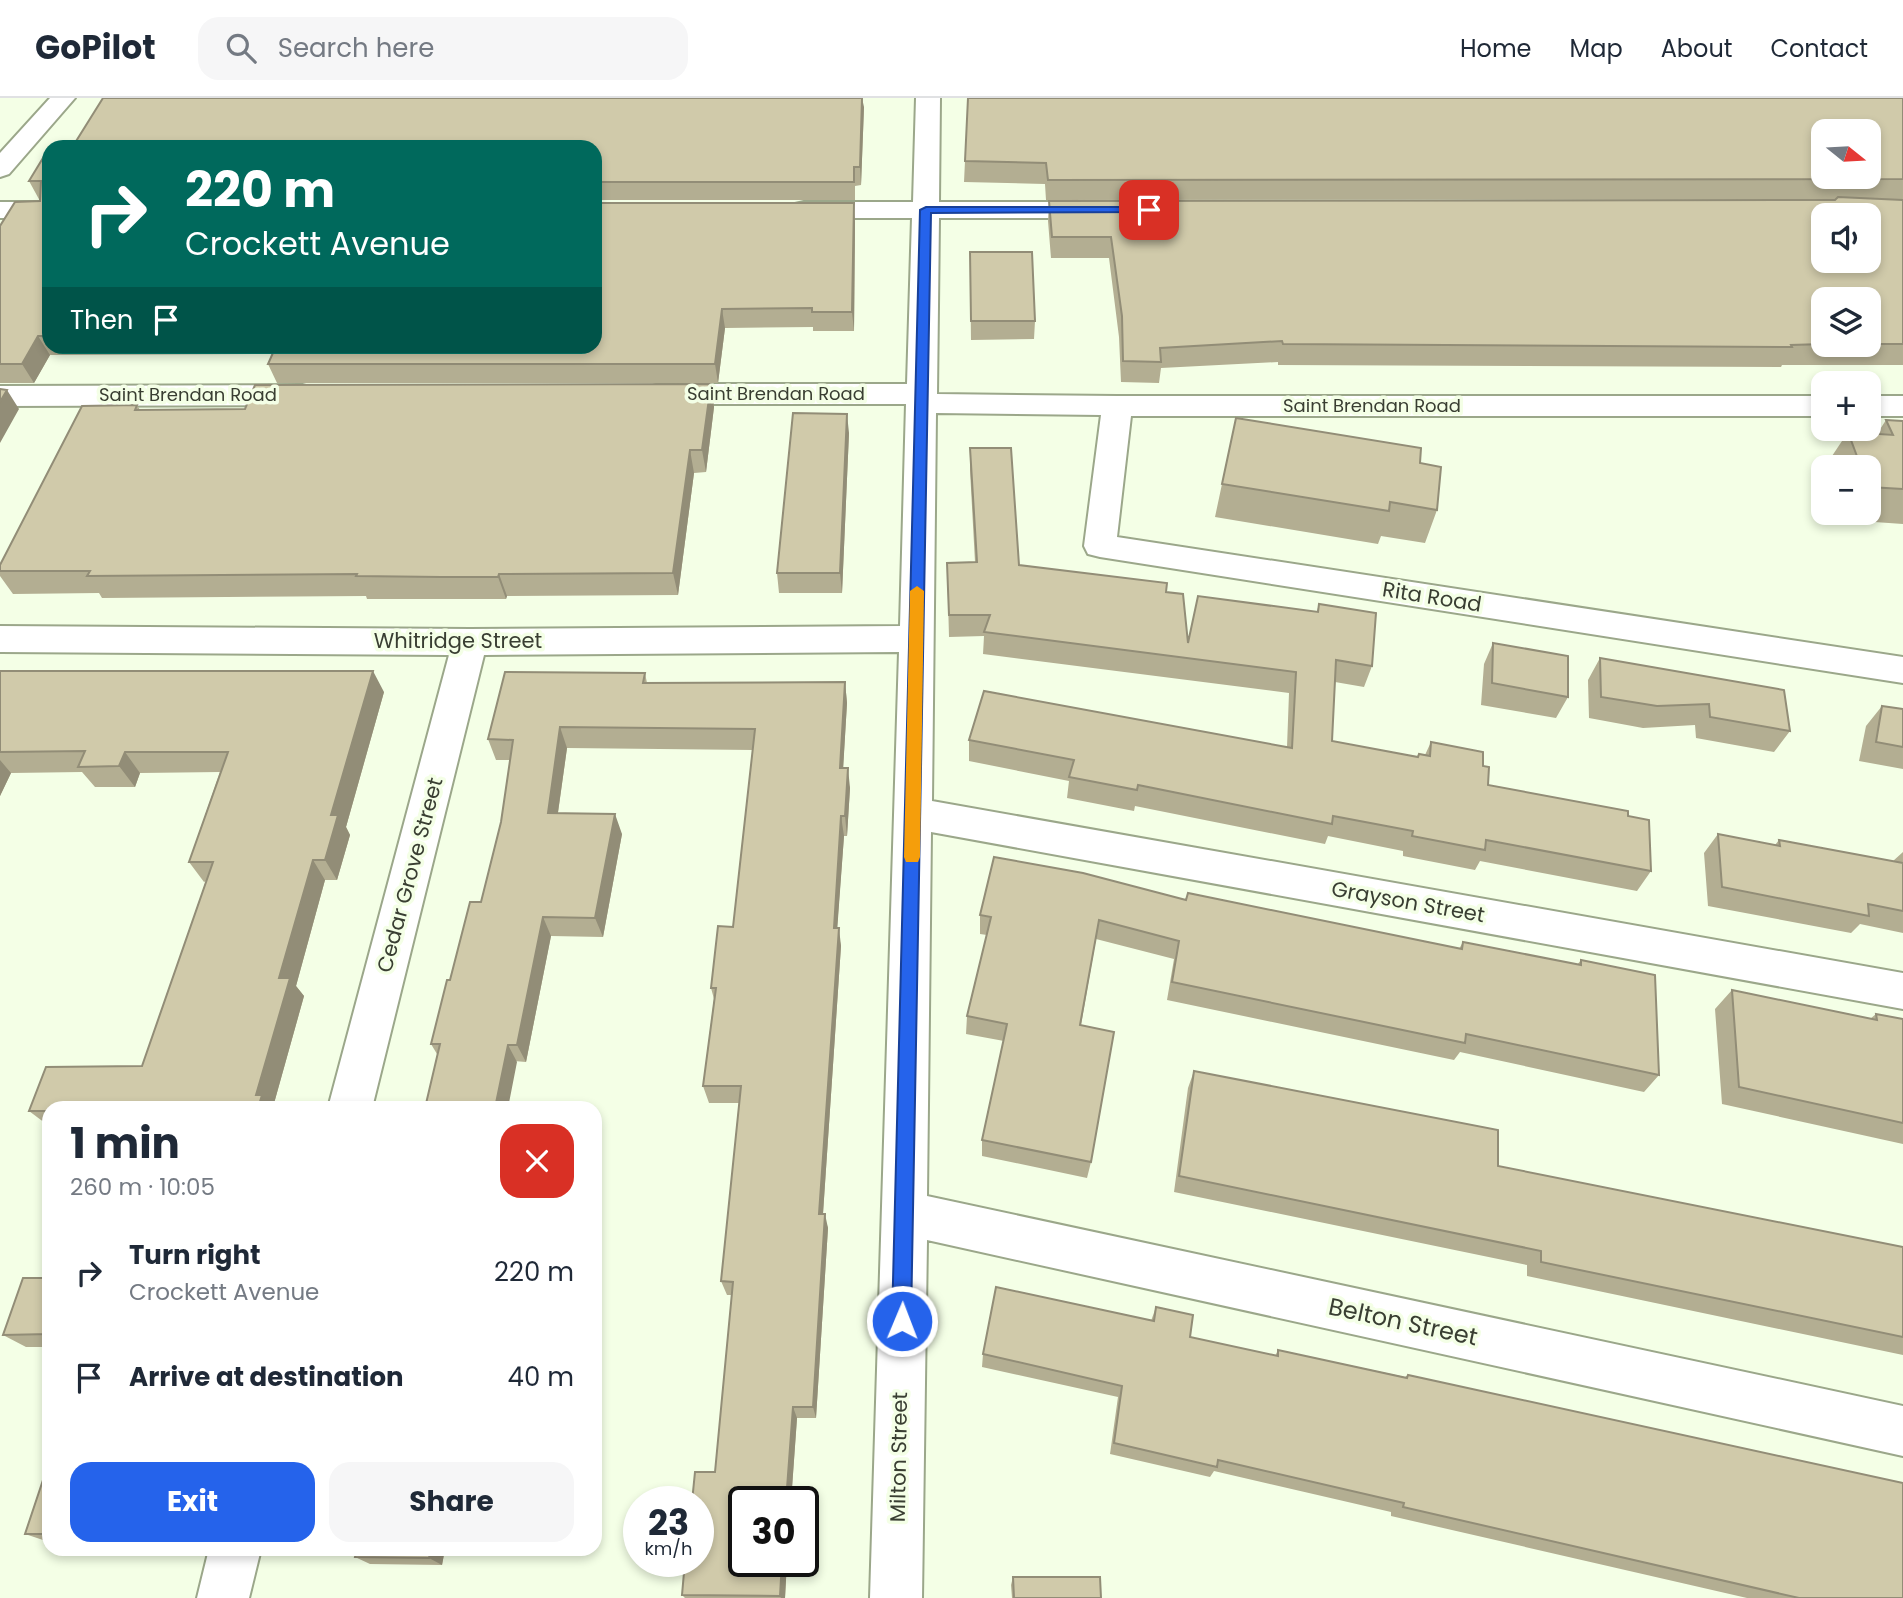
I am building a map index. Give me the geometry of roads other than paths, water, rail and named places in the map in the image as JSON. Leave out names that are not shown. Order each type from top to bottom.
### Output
[{"type":"street","points":[[0,169],[63,98]]},
{"type":"street","name":"Milton Street","points":[[896,1598],[928,98]]},
{"type":"street","points":[[0,210],[42,210]]},
{"type":"street","points":[[774,210],[1121,210]]},
{"type":"street","name":"Saint Brendan Road","points":[[632,394],[922,398],[1117,406],[1811,406]]},
{"type":"street","name":"Saint Brendan Road","points":[[0,396],[330,395]]},
{"type":"street","name":"Rita Road","points":[[1117,406],[1100,546],[1903,670]]},
{"type":"street","points":[[1881,406],[1903,406]]},
{"type":"street","name":"Whitridge Street","points":[[0,639],[470,642],[916,639]]},
{"type":"street","name":"Cedar Grove Street","points":[[352,1101],[470,642]]},
{"type":"street","name":"Grayson Street","points":[[913,813],[1903,991]]},
{"type":"street","name":"Belton Street","points":[[904,1213],[1903,1431]]},
{"type":"street","points":[[223,1598],[233,1556]]}]
